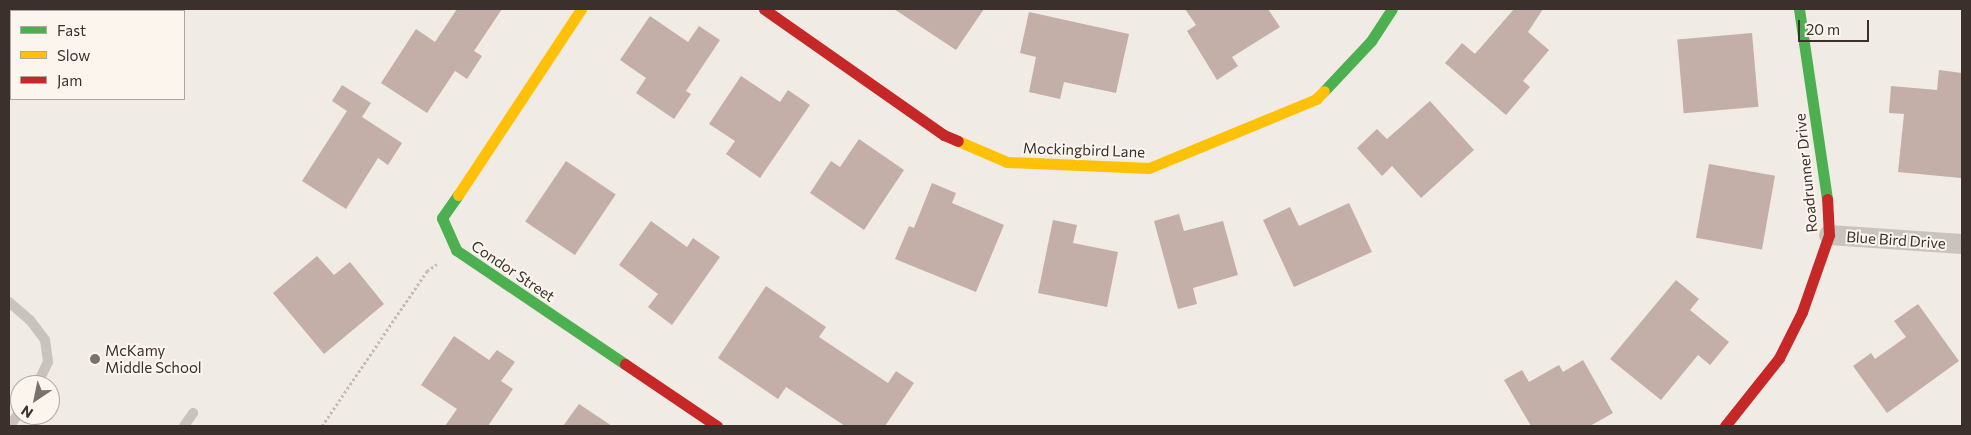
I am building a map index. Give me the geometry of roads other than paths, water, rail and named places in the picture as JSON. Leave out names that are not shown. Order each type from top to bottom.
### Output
[{"type":"street","name":"Condor Street","points":[[581,9],[442,218],[456,250],[717,426]]},
{"type":"street","name":"Mockingbird Lane","points":[[764,9],[944,135],[1007,162],[1149,168],[1316,99],[1371,41],[1392,9]]},
{"type":"street","name":"Roadrunner Drive","points":[[1725,426],[1779,358],[1802,312],[1829,235],[1827,196],[1799,9]]},
{"type":"street","name":"Blue Bird Drive","points":[[1829,235],[1962,244]]},
{"type":"lane","points":[[9,302],[30,320],[45,340],[48,362],[42,375]]},
{"type":"lane","points":[[184,426],[193,413]]},
{"type":"place","name":"McKamy Middle School","points":[[95,359]]}]
